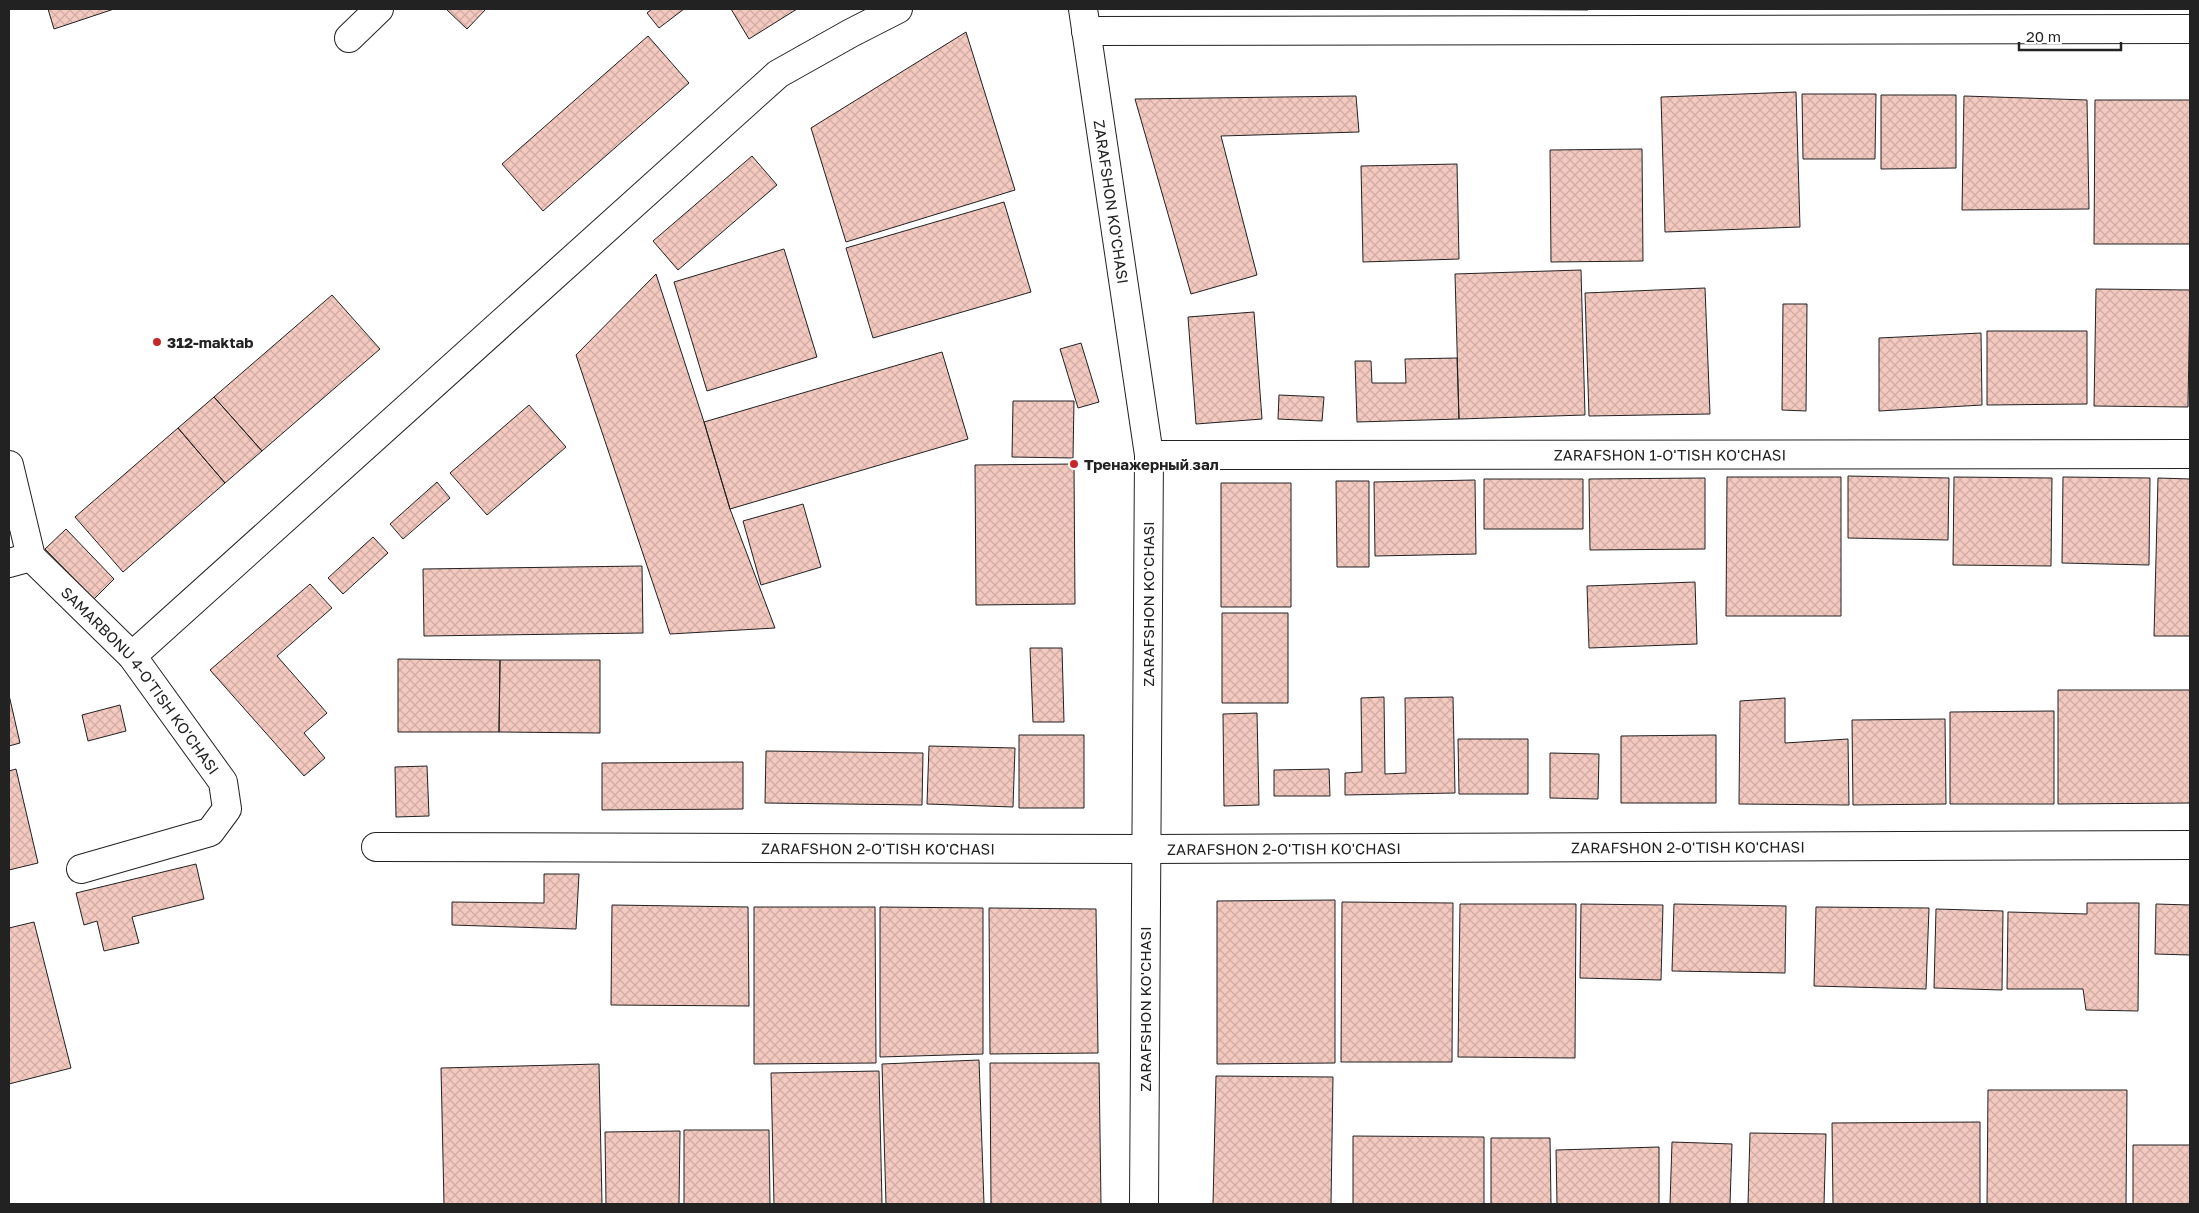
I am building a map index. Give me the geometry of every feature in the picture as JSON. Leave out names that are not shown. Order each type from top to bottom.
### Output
[{"type":"street","points":[[349,38],[379,9]]},
{"type":"street","points":[[132,656],[778,74],[850,33],[898,9]]},
{"type":"street","points":[[1085,20],[2070,19],[2190,29]]},
{"type":"street","name":"ZARAFSHON KO'CHASI","points":[[1085,20],[1149,455],[1144,1204]]},
{"type":"street","name":"ZARAFSHON 1-O'TISH KO'CHASI","points":[[1149,455],[2190,454]]},
{"type":"street","name":"SAMARBONU 4-O'TISH KO'CHASI","points":[[9,465],[20,560],[132,656],[223,782],[227,809],[210,832],[81,869]]},
{"type":"street","name":"ZARAFSHON 2-O'TISH KO'CHASI","points":[[376,848],[1146,849],[2190,845]]},
{"type":"building","points":[[48,9],[114,9],[54,29]]},
{"type":"building","points":[[446,9],[486,9],[467,29]]},
{"type":"building","points":[[652,9],[684,9],[659,28],[647,13]]},
{"type":"building","points":[[731,9],[797,9],[749,39]]},
{"type":"building","points":[[1425,9],[1588,9],[1588,10]]},
{"type":"building","points":[[966,32],[1015,190],[846,242],[811,128]]},
{"type":"building","points":[[648,36],[689,83],[543,211],[502,164]]},
{"type":"building","points":[[1796,92],[1800,227],[1665,232],[1661,97]]},
{"type":"building","points":[[1802,94],[1876,94],[1875,159],[1803,159]]},
{"type":"building","points":[[1881,95],[1956,95],[1956,168],[1881,169]]},
{"type":"building","points":[[1356,96],[1359,132],[1221,136],[1257,275],[1191,294],[1135,99]]},
{"type":"building","points":[[1964,96],[2087,100],[2089,209],[1962,210]]},
{"type":"building","points":[[2095,100],[2190,100],[2190,244],[2094,244]]},
{"type":"building","points":[[1642,149],[1643,261],[1551,262],[1550,150]]},
{"type":"building","points":[[752,156],[777,185],[678,270],[653,241]]},
{"type":"building","points":[[1457,164],[1459,259],[1363,262],[1361,166]]},
{"type":"building","points":[[1004,202],[1031,292],[873,338],[846,248]]},
{"type":"building","points":[[784,249],[817,357],[707,391],[674,282]]},
{"type":"building","points":[[1581,270],[1585,415],[1459,419],[1455,274]]},
{"type":"building","points":[[656,274],[730,509],[775,628],[670,634],[576,355]]},
{"type":"building","points":[[1705,288],[1710,414],[1589,416],[1585,293]]},
{"type":"building","points":[[2096,289],[2190,290],[2188,407],[2094,406]]},
{"type":"building","points":[[332,295],[380,349],[262,451],[214,397]]},
{"type":"building","points":[[1783,304],[1807,304],[1806,411],[1782,410]]},
{"type":"building","points":[[1254,312],[1262,419],[1196,424],[1188,317]]},
{"type":"building","points":[[1987,331],[2087,331],[2087,404],[1987,405]]},
{"type":"building","points":[[1981,333],[1982,405],[1879,411],[1879,338]]},
{"type":"building","points":[[1081,343],[1099,402],[1078,408],[1060,349]]},
{"type":"building","points":[[942,352],[968,439],[730,509],[704,422]]},
{"type":"building","points":[[1457,358],[1459,419],[1357,422],[1355,361],[1371,361],[1372,383],[1406,383],[1405,359]]},
{"type":"building","points":[[1279,395],[1324,397],[1322,421],[1278,419]]},
{"type":"building","points":[[214,397],[262,451],[225,483],[178,428]]},
{"type":"building","points":[[1013,401],[1074,401],[1073,458],[1012,457]]},
{"type":"building","points":[[529,405],[566,447],[487,515],[450,473]]},
{"type":"building","points":[[178,428],[225,483],[123,572],[75,517]]},
{"type":"building","points":[[1074,464],[1075,604],[976,605],[975,465]]},
{"type":"building","points":[[1848,476],[1949,478],[1948,540],[1848,538]]},
{"type":"building","points":[[1727,477],[1841,477],[1841,616],[1726,616]]},
{"type":"building","points":[[1954,477],[2052,478],[2051,566],[1953,565]]},
{"type":"building","points":[[2063,477],[2150,478],[2149,565],[2062,563]]},
{"type":"building","points":[[1705,478],[1705,549],[1590,550],[1589,479]]},
{"type":"building","points":[[2158,478],[2190,479],[2190,636],[2154,636]]},
{"type":"building","points":[[1484,479],[1583,479],[1583,529],[1484,529]]},
{"type":"building","points":[[1475,480],[1476,554],[1375,556],[1374,482]]},
{"type":"building","points":[[1336,481],[1369,481],[1369,567],[1337,567]]},
{"type":"building","points":[[437,482],[450,498],[403,539],[390,524]]},
{"type":"building","points":[[1221,483],[1291,483],[1291,607],[1221,607]]},
{"type":"building","points":[[803,504],[821,567],[761,585],[743,521]]},
{"type":"building","points":[[66,529],[114,579],[94,599],[45,549]]},
{"type":"building","points":[[373,537],[388,553],[343,594],[328,578]]},
{"type":"building","points":[[642,566],[643,633],[424,636],[423,569]]},
{"type":"building","points":[[1695,582],[1697,644],[1589,648],[1587,586]]},
{"type":"building","points":[[310,584],[332,608],[277,656],[327,713],[304,733],[325,758],[304,776],[210,670]]},
{"type":"building","points":[[1222,613],[1288,613],[1288,703],[1222,703]]},
{"type":"building","points":[[1030,648],[1062,648],[1064,722],[1033,722]]},
{"type":"building","points":[[398,659],[500,660],[499,732],[398,732]]},
{"type":"building","points":[[500,660],[600,660],[600,733],[499,732]]},
{"type":"building","points":[[2058,690],[2190,690],[2190,803],[2058,804]]},
{"type":"building","points":[[9,695],[20,743],[9,746]]},
{"type":"building","points":[[1384,697],[1385,774],[1406,773],[1405,698],[1453,697],[1455,793],[1345,795],[1345,773],[1362,772],[1361,698]]},
{"type":"building","points":[[1785,698],[1785,743],[1848,739],[1849,805],[1739,804],[1740,701]]},
{"type":"building","points":[[120,705],[126,731],[88,741],[82,715]]},
{"type":"building","points":[[2054,711],[2054,804],[1950,804],[1950,712]]},
{"type":"building","points":[[1257,713],[1259,805],[1224,806],[1223,714]]},
{"type":"building","points":[[1945,719],[1946,804],[1853,805],[1852,720]]},
{"type":"building","points":[[1019,735],[1084,735],[1084,808],[1019,808]]},
{"type":"building","points":[[1716,735],[1716,803],[1621,803],[1621,736]]},
{"type":"building","points":[[1458,739],[1528,739],[1528,794],[1459,794]]},
{"type":"building","points":[[929,746],[1015,748],[1013,807],[927,804]]},
{"type":"building","points":[[766,751],[923,753],[922,805],[765,803]]},
{"type":"building","points":[[1550,753],[1599,754],[1598,799],[1550,798]]},
{"type":"building","points":[[743,762],[743,809],[602,810],[602,763]]},
{"type":"building","points":[[427,766],[429,816],[396,817],[395,767]]},
{"type":"building","points":[[16,769],[38,863],[9,870],[9,771]]},
{"type":"building","points":[[1329,769],[1330,796],[1274,796],[1274,770]]},
{"type":"building","points":[[196,864],[204,899],[132,917],[139,943],[104,951],[97,921],[84,925],[76,893]]},
{"type":"building","points":[[544,874],[579,874],[576,929],[452,925],[452,902],[544,903]]},
{"type":"building","points":[[1335,900],[1335,1063],[1217,1064],[1217,901]]},
{"type":"building","points":[[1342,902],[1453,903],[1452,1062],[1341,1062]]},
{"type":"building","points":[[2087,903],[2139,903],[2138,1011],[2086,1010],[2083,989],[2007,989],[2008,912],[2087,914]]},
{"type":"building","points":[[1460,904],[1576,904],[1575,1058],[1458,1057]]},
{"type":"building","points":[[1581,904],[1663,905],[1661,980],[1580,978]]},
{"type":"building","points":[[1674,904],[1786,906],[1785,973],[1672,971]]},
{"type":"building","points":[[2156,904],[2190,905],[2190,955],[2155,954]]},
{"type":"building","points":[[612,905],[748,907],[749,1006],[611,1005]]},
{"type":"building","points":[[754,907],[875,907],[876,1063],[754,1064]]},
{"type":"building","points":[[880,907],[983,908],[983,1054],[880,1057]]},
{"type":"building","points":[[1816,907],[1929,908],[1926,989],[1814,986]]},
{"type":"building","points":[[989,908],[1096,909],[1098,1053],[990,1054]]},
{"type":"building","points":[[1936,909],[2003,911],[2002,990],[1934,988]]},
{"type":"building","points":[[34,922],[71,1068],[9,1084],[9,928]]},
{"type":"building","points":[[979,1060],[984,1204],[886,1204],[882,1064]]},
{"type":"building","points":[[990,1063],[1099,1063],[1101,1204],[991,1204]]},
{"type":"building","points":[[599,1064],[602,1204],[444,1204],[441,1068]]},
{"type":"building","points":[[879,1071],[882,1204],[774,1204],[771,1073]]},
{"type":"building","points":[[1216,1076],[1333,1077],[1331,1204],[1213,1204]]},
{"type":"building","points":[[1988,1090],[2127,1090],[2126,1204],[1987,1204]]},
{"type":"building","points":[[1980,1122],[1980,1204],[1833,1204],[1832,1123]]},
{"type":"building","points":[[684,1130],[769,1130],[770,1204],[684,1204]]},
{"type":"building","points":[[680,1131],[679,1204],[606,1204],[605,1132]]},
{"type":"building","points":[[1750,1133],[1826,1134],[1824,1204],[1748,1204]]},
{"type":"building","points":[[1353,1136],[1484,1137],[1484,1204],[1353,1204]]},
{"type":"building","points":[[1491,1138],[1550,1138],[1551,1204],[1491,1204]]},
{"type":"building","points":[[1672,1142],[1732,1144],[1730,1204],[1670,1204]]},
{"type":"building","points":[[2133,1145],[2190,1145],[2190,1204],[2133,1204]]},
{"type":"building","points":[[1659,1147],[1659,1204],[1557,1204],[1556,1150]]},
{"type":"place","name":"312-maktab","points":[[157,342]]},
{"type":"place","name":"Тренажерный зал","points":[[1074,464]]}]
